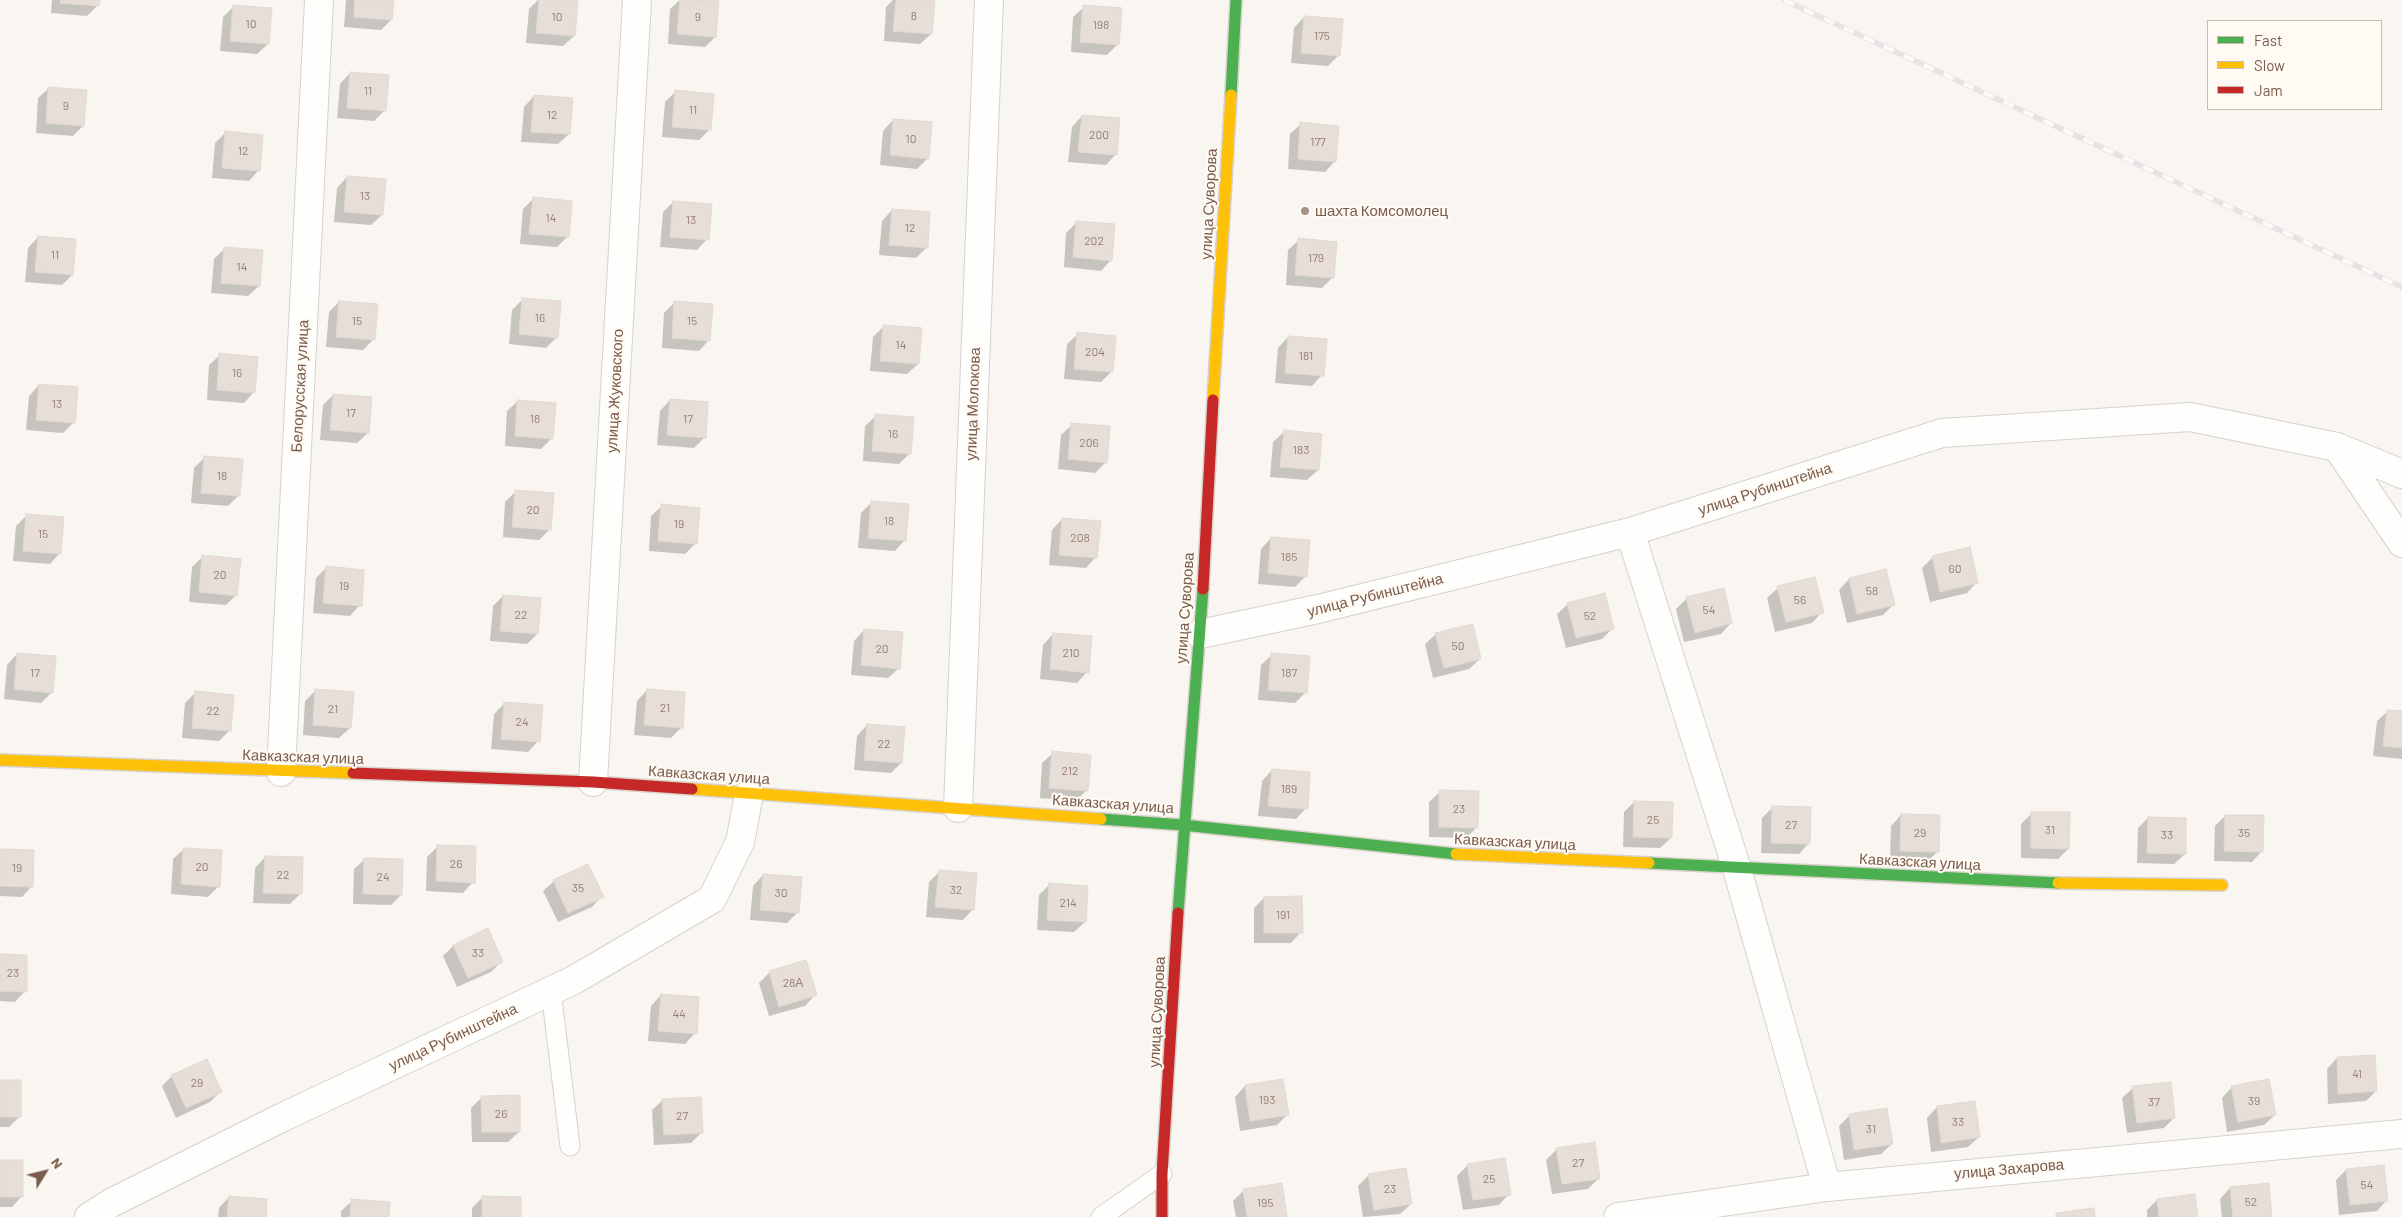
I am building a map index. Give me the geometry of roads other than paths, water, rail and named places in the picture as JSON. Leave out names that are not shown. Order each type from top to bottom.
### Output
[{"type":"street","name":"Белорусская улица","points":[[281,772],[319,0]]},
{"type":"street","name":"улица Жуковского","points":[[593,782],[638,0]]},
{"type":"street","name":"улица Молокова","points":[[958,808],[989,0]]},
{"type":"street","name":"улица Суворова","points":[[1162,1217],[1162,1174],[1183,825],[1200,634],[1236,0]]},
{"type":"street","name":"улица Рубинштейна","points":[[1200,634],[1318,609],[1630,532],[1942,433],[2190,416],[2337,447],[2402,474]]},
{"type":"street","points":[[2337,447],[2402,543]]},
{"type":"street","points":[[1630,532],[1737,869],[1827,1187]]},
{"type":"street","name":"Кавказская улица","points":[[0,760],[281,772],[593,782],[1183,825],[1448,854],[2103,885],[2222,884]]},
{"type":"street","name":"улица Рубинштейна","points":[[89,1217],[111,1203],[283,1117],[574,980],[712,899],[740,842],[749,794]]},
{"type":"street","name":"улица Захарова","points":[[1618,1217],[1827,1187],[2308,1141],[2402,1134]]},
{"type":"lane","points":[[551,991],[570,1146]]},
{"type":"lane","points":[[1101,1217],[1162,1174]]},
{"type":"railway","points":[[1784,0],[2402,287]]},
{"type":"place","name":"шахта Комсомолец","points":[[1305,211]]}]
